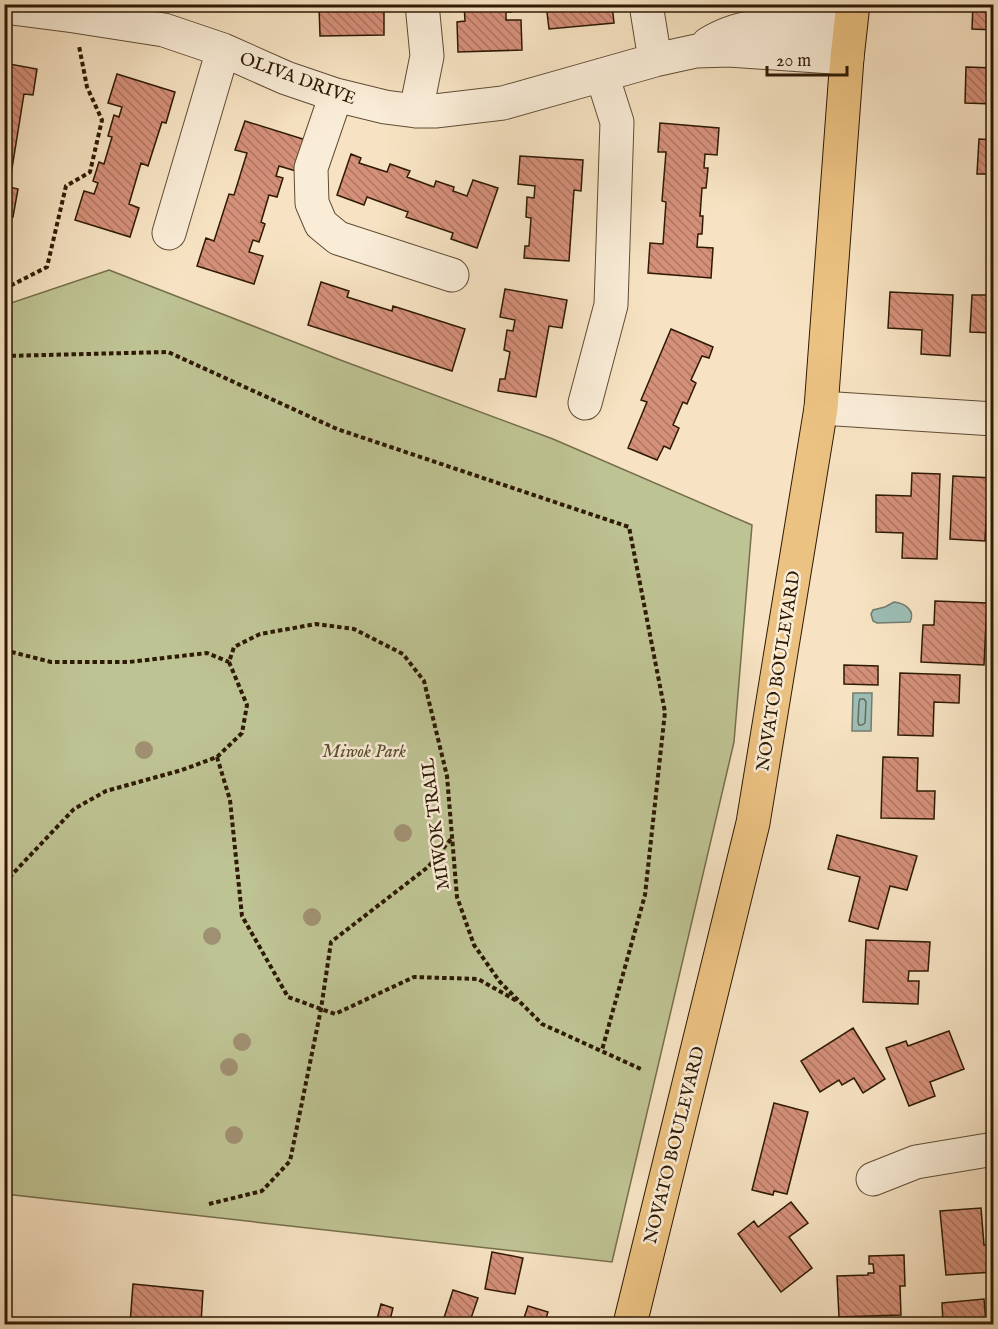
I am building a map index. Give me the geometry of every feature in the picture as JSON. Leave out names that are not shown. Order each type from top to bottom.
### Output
[{"type":"main road","name":"NOVATO BOULEVARD","points":[[630,1324],[753,823],[821,408],[850,30]]},
{"type":"street","points":[[416,111],[427,56],[422,4]]},
{"type":"street","points":[[646,4],[655,60]]},
{"type":"street","name":"OLIVA DRIVE","points":[[4,7],[74,16],[168,17],[223,50],[286,78],[336,95],[385,107],[416,111],[503,104],[655,60],[696,51],[719,37],[743,29],[777,24],[850,30]]},
{"type":"street","points":[[169,233],[223,50]]},
{"type":"street","points":[[585,403],[611,305],[617,122],[602,75]]},
{"type":"street","points":[[336,95],[311,168],[312,203],[321,224],[338,238],[452,275]]},
{"type":"street","points":[[821,408],[993,419]]},
{"type":"street","points":[[873,1179],[916,1162],[993,1149]]},
{"type":"path","points":[[4,289],[47,267],[66,186],[90,172],[102,120],[87,87],[74,16]]},
{"type":"path","points":[[4,356],[168,352],[337,429],[629,527],[665,712],[645,895],[602,1050]]},
{"type":"path","name":"MIWOK TRAIL","points":[[229,662],[234,647],[260,634],[316,624],[354,629],[403,654],[424,681],[447,776],[458,897],[474,945],[500,982],[542,1024],[643,1070]]},
{"type":"path","points":[[4,650],[51,662],[129,662],[207,653],[229,662],[247,705],[242,733],[217,757],[182,770],[106,791],[74,809],[4,883]]},
{"type":"path","points":[[217,757],[230,800],[242,916],[288,997],[335,1014],[414,977],[478,979],[522,1004]]},
{"type":"path","points":[[209,1204],[262,1191],[290,1161],[321,1009],[331,942],[428,867],[452,839]]},
{"type":"green space","name":"Miwok Park","points":[[109,270],[343,361],[553,439],[752,525],[734,742],[612,1262],[5,1194],[5,305]]},
{"type":"water","points":[[894,602],[908,608],[911,614],[910,622],[877,623],[873,621],[871,614],[873,610]]},
{"type":"water","points":[[853,693],[872,693],[871,731],[852,731]]},
{"type":"building","points":[[256,4],[277,4],[276,10]]},
{"type":"building","points":[[338,4],[380,4],[384,6],[384,35],[320,36],[319,6],[338,6]]},
{"type":"building","points":[[464,4],[511,4],[511,12],[506,12],[506,20],[521,20],[522,50],[458,52],[457,22],[465,21]]},
{"type":"building","points":[[546,4],[612,4],[614,23],[549,29]]},
{"type":"building","points":[[973,4],[994,4],[994,30],[972,29]]},
{"type":"building","points":[[4,63],[37,69],[33,95],[24,94],[9,187],[18,189],[13,217],[4,216]]},
{"type":"building","points":[[966,67],[994,68],[994,104],[965,103]]},
{"type":"building","points":[[117,74],[175,92],[166,123],[162,122],[148,166],[141,163],[129,204],[139,208],[130,237],[75,220],[84,191],[94,194],[98,183],[93,181],[99,162],[104,164],[112,137],[108,136],[114,115],[119,117],[122,107],[108,103]]},
{"type":"building","points":[[245,121],[306,140],[296,171],[279,166],[276,176],[283,178],[277,197],[269,195],[261,222],[265,224],[259,242],[253,240],[249,252],[263,256],[254,284],[197,266],[206,238],[214,241],[229,194],[234,195],[247,153],[235,150]]},
{"type":"building","points":[[660,123],[719,128],[717,155],[705,154],[704,168],[708,168],[706,188],[702,188],[700,216],[703,216],[702,234],[698,234],[697,247],[713,248],[711,278],[648,273],[650,243],[663,244],[666,202],[662,201],[666,152],[658,152]]},
{"type":"building","points":[[979,139],[994,140],[994,174],[977,174]]},
{"type":"building","points":[[351,154],[361,158],[359,163],[387,172],[390,164],[410,171],[407,177],[434,187],[436,181],[454,187],[453,191],[467,196],[473,180],[498,188],[477,248],[451,239],[453,233],[406,217],[408,212],[367,197],[364,205],[337,195]]},
{"type":"building","points":[[520,156],[583,160],[581,191],[574,190],[569,261],[524,258],[525,246],[529,246],[531,218],[526,217],[527,197],[534,198],[535,186],[518,184]]},
{"type":"building","points":[[321,282],[349,291],[347,297],[392,311],[393,306],[465,329],[452,371],[308,325]]},
{"type":"building","points":[[505,289],[567,300],[562,328],[549,326],[536,397],[498,391],[500,379],[505,379],[510,352],[504,350],[507,330],[513,331],[515,320],[500,317]]},
{"type":"building","points":[[890,292],[953,295],[950,356],[921,354],[922,330],[888,328]]},
{"type":"building","points":[[972,295],[994,295],[994,333],[970,332]]},
{"type":"building","points":[[671,329],[713,347],[709,358],[702,356],[691,380],[696,383],[687,404],[683,402],[673,425],[679,428],[670,449],[664,446],[657,460],[628,448],[647,402],[641,400]]},
{"type":"building","points":[[912,473],[940,474],[937,559],[902,558],[903,533],[876,532],[876,495],[911,496]]},
{"type":"building","points":[[953,476],[994,478],[994,505],[987,505],[985,541],[950,539]]},
{"type":"building","points":[[935,601],[987,603],[984,665],[921,662],[923,625],[934,625]]},
{"type":"building","points":[[844,665],[878,666],[878,685],[844,684]]},
{"type":"building","points":[[900,673],[960,675],[959,703],[934,702],[933,736],[898,735]]},
{"type":"building","points":[[883,757],[918,758],[917,791],[935,791],[934,819],[881,818]]},
{"type":"building","points":[[837,835],[917,856],[907,890],[890,886],[878,929],[849,921],[860,877],[828,869]]},
{"type":"building","points":[[866,940],[930,942],[928,971],[909,971],[908,981],[919,981],[918,1004],[863,1002]]},
{"type":"building","points":[[853,1028],[885,1079],[863,1093],[854,1078],[842,1085],[839,1080],[820,1092],[801,1061]]},
{"type":"building","points":[[949,1031],[964,1069],[930,1082],[935,1096],[909,1106],[886,1048],[906,1041],[908,1046]]},
{"type":"building","points":[[774,1103],[808,1112],[787,1194],[774,1191],[773,1195],[752,1190]]},
{"type":"building","points":[[791,1202],[808,1223],[789,1237],[812,1268],[781,1292],[738,1234],[754,1221],[758,1227]]},
{"type":"building","points":[[981,1208],[984,1245],[994,1245],[994,1272],[946,1275],[940,1211]]},
{"type":"building","points":[[492,1252],[523,1258],[515,1294],[485,1289]]},
{"type":"building","points":[[904,1255],[905,1286],[900,1286],[901,1315],[839,1317],[837,1276],[874,1273],[873,1264],[869,1264],[869,1256]]},
{"type":"building","points":[[133,1284],[203,1291],[201,1323],[176,1320],[175,1324],[130,1324]]},
{"type":"building","points":[[453,1290],[478,1298],[469,1324],[442,1324]]},
{"type":"building","points":[[984,1299],[986,1324],[943,1324],[942,1303]]},
{"type":"building","points":[[381,1304],[393,1308],[389,1324],[376,1323]]},
{"type":"building","points":[[528,1306],[548,1312],[544,1324],[522,1324]]}]
